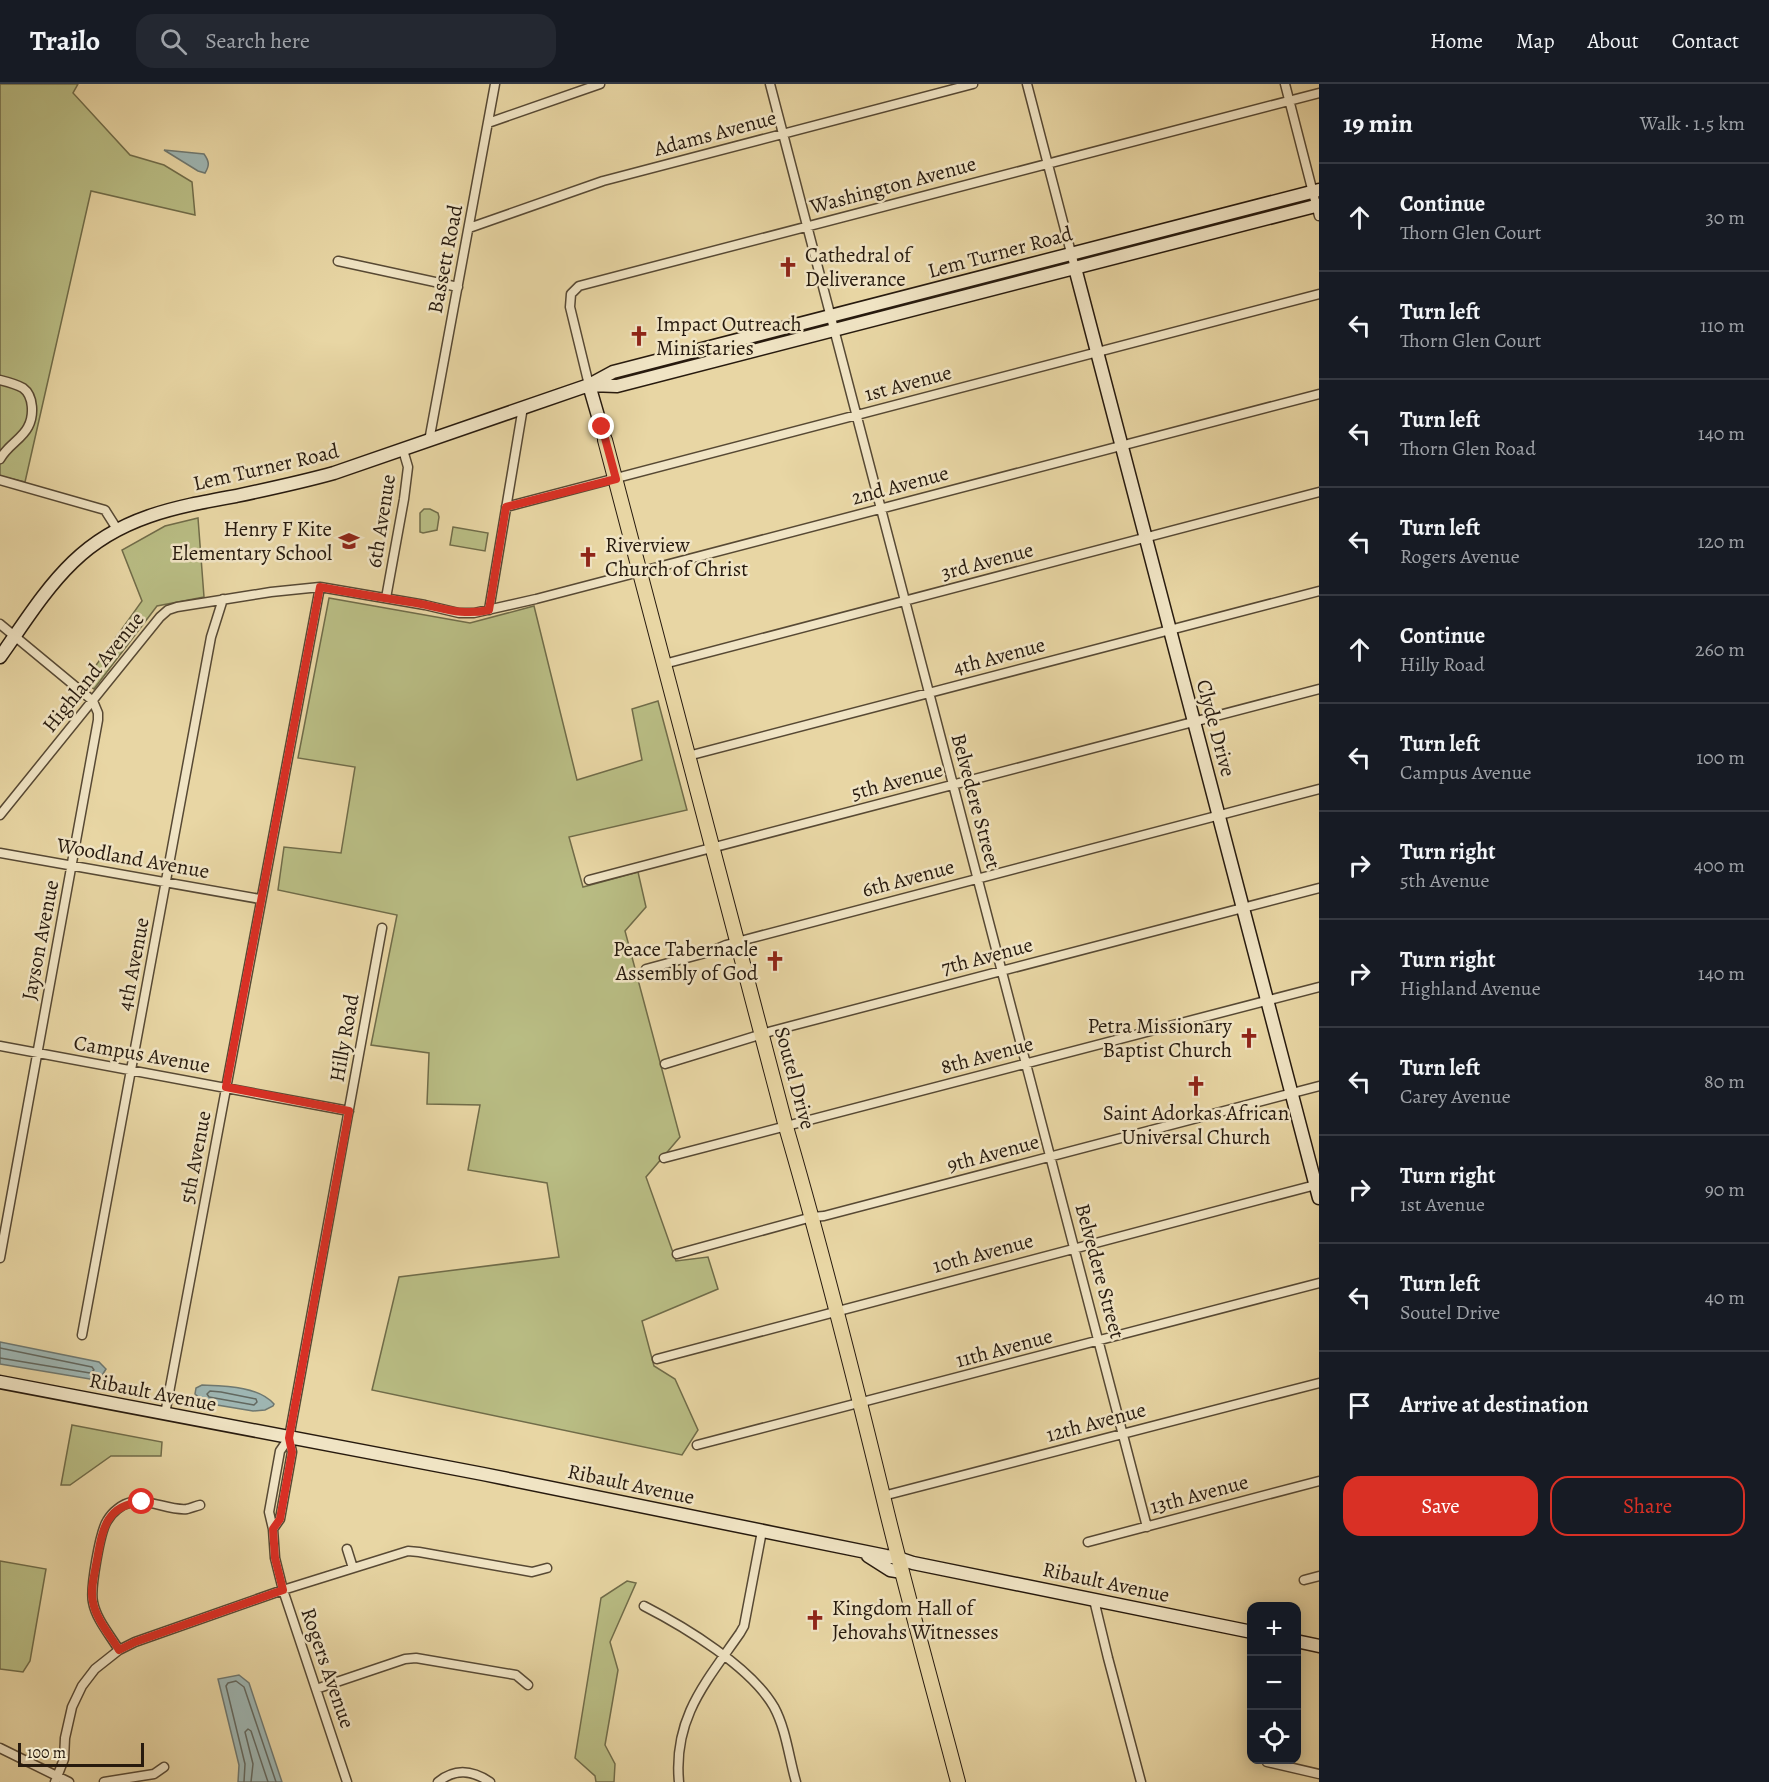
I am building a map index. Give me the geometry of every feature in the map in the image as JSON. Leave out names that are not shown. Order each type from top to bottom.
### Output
[{"type":"main road","name":"Soutel Drive","points":[[605,440],[786,1127],[837,1311],[898,1557],[958,1782]]},
{"type":"street","name":"Bassett Road","points":[[429,441],[495,84]]},
{"type":"street","points":[[488,123],[600,84]]},
{"type":"street","name":"Belvedere Street","points":[[770,84],[1147,1527]]},
{"type":"street","name":"Adams Avenue","points":[[469,228],[603,181],[973,84]]},
{"type":"street","points":[[1027,84],[1075,268]]},
{"type":"street","points":[[1285,84],[1316,191],[1318,209]]},
{"type":"street","name":"Washington Avenue","points":[[589,385],[569,300],[574,289],[579,286],[1319,93]]},
{"type":"street","name":"Lem Turner Road","points":[[0,657],[47,591],[72,562],[117,529],[164,510],[295,484],[334,473],[589,385],[613,372],[1316,191]]},
{"type":"street","name":"Lem Turner Road","points":[[589,385],[617,386],[1075,268],[1318,209]]},
{"type":"street","points":[[338,261],[458,287]]},
{"type":"street","name":"Clyde Drive","points":[[1075,268],[1319,1198]]},
{"type":"street","name":"1st Avenue","points":[[506,507],[1319,294]]},
{"type":"street","points":[[0,380],[26,389],[31,399],[32,412],[28,428],[6,449],[0,459]]},
{"type":"street","name":"Soutel Drive","points":[[589,385],[605,440]]},
{"type":"street","name":"2nd Avenue","points":[[489,610],[1319,394]]},
{"type":"street","points":[[489,610],[523,407]]},
{"type":"street","name":"6th Avenue","points":[[386,598],[407,476],[408,467],[404,450]]},
{"type":"street","points":[[0,480],[105,510],[117,529]]},
{"type":"street","name":"3rd Avenue","points":[[664,664],[1319,492]]},
{"type":"street","name":"Highland Avenue","points":[[0,815],[160,616],[168,610],[223,599],[320,587],[459,613],[489,610]]},
{"type":"street","name":"5th Avenue","points":[[165,1414],[320,587]]},
{"type":"street","name":"4th Avenue","points":[[688,756],[1319,591]]},
{"type":"street","name":"4th Avenue","points":[[82,1335],[211,637],[223,599]]},
{"type":"street","points":[[0,624],[93,701]]},
{"type":"street","name":"5th Avenue","points":[[589,880],[1319,689]]},
{"type":"street","name":"Jayson Avenue","points":[[0,1258],[98,720],[93,701]]},
{"type":"street","name":"6th Avenue","points":[[646,969],[737,942],[1319,789]]},
{"type":"street","name":"Woodland Avenue","points":[[0,853],[260,899]]},
{"type":"street","name":"7th Avenue","points":[[665,1064],[762,1035],[1319,888]]},
{"type":"street","name":"Hilly Road","points":[[289,1438],[382,928]]},
{"type":"street","name":"8th Avenue","points":[[664,1158],[1319,987]]},
{"type":"street","name":"Campus Avenue","points":[[0,1046],[349,1111]]},
{"type":"street","name":"9th Avenue","points":[[677,1254],[1319,1086]]},
{"type":"street","name":"10th Avenue","points":[[657,1359],[1317,1184]]},
{"type":"street","name":"11th Avenue","points":[[697,1445],[1319,1283]]},
{"type":"street","name":"Ribault Avenue","points":[[0,1382],[483,1474],[862,1552],[898,1557],[913,1563],[1247,1631]]},
{"type":"street","name":"12th Avenue","points":[[883,1496],[1319,1383]]},
{"type":"street","name":"Rogers Avenue","points":[[289,1438],[280,1450],[269,1512],[275,1558],[283,1590],[347,1782]]},
{"type":"street","name":"13th Avenue","points":[[1088,1542],[1319,1481]]},
{"type":"street","points":[[119,1650],[95,1611],[92,1600],[92,1589],[106,1521],[123,1505],[132,1502],[186,1509],[200,1505]]},
{"type":"street","points":[[679,1782],[679,1751],[688,1713],[699,1692],[744,1626],[762,1531]]},
{"type":"street","points":[[347,1549],[353,1568]]},
{"type":"street","points":[[56,1780],[64,1759],[66,1730],[72,1707],[82,1686],[95,1670],[119,1650],[135,1642],[283,1590],[408,1551],[532,1572],[547,1568]]},
{"type":"street","points":[[862,1552],[890,1570],[902,1572]]},
{"type":"street","points":[[1304,1580],[1319,1576]]},
{"type":"street","points":[[1094,1600],[1141,1782]]},
{"type":"street","points":[[644,1606],[672,1621],[724,1656],[758,1684],[779,1720],[796,1782]]},
{"type":"street","points":[[1301,1642],[1319,1646]]},
{"type":"street","points":[[316,1689],[405,1659],[417,1658],[516,1675],[528,1684]]},
{"type":"street","points":[[0,1748],[56,1780],[69,1782]]},
{"type":"street","points":[[1276,1764],[1319,1774]]},
{"type":"street","points":[[104,1782],[154,1774],[164,1767]]},
{"type":"street","points":[[438,1782],[448,1775],[469,1772],[490,1782]]},
{"type":"green space","points":[[0,84],[78,84],[73,93],[130,155],[164,165],[192,182],[195,215],[91,191],[25,482],[0,476]]},
{"type":"green space","points":[[424,509],[438,513],[437,530],[420,532],[420,513]]},
{"type":"green space","points":[[198,518],[204,597],[157,606],[94,689],[84,682],[142,601],[122,550],[165,526]]},
{"type":"green space","points":[[453,527],[488,533],[485,551],[450,545]]},
{"type":"green space","points":[[329,598],[470,623],[534,606],[577,780],[642,760],[632,709],[658,701],[687,810],[569,837],[583,887],[638,872],[646,907],[625,931],[680,1137],[646,1177],[676,1261],[708,1257],[718,1289],[642,1321],[654,1366],[675,1379],[698,1430],[682,1455],[372,1390],[399,1277],[559,1257],[547,1183],[468,1170],[480,1105],[427,1104],[429,1053],[371,1045],[397,915],[278,890],[284,847],[341,853],[355,767],[298,758]]},
{"type":"green space","points":[[72,1425],[162,1442],[161,1456],[111,1456],[70,1485],[61,1485]]},
{"type":"green space","points":[[0,1561],[46,1569],[30,1661],[23,1672],[0,1669]]},
{"type":"green space","points":[[627,1581],[636,1583],[610,1642],[618,1670],[605,1745],[615,1764],[614,1782],[596,1782],[595,1776],[575,1758],[601,1598]]},
{"type":"water","points":[[164,150],[204,154],[208,168],[205,173],[198,171]]},
{"type":"water","points":[[0,1342],[99,1362],[106,1369],[101,1377],[90,1379],[0,1364]]},
{"type":"water","points":[[202,1385],[250,1390],[274,1404],[265,1410],[253,1411],[205,1403],[195,1394],[196,1388]]},
{"type":"water","points":[[239,1675],[249,1683],[282,1782],[238,1782],[239,1765],[218,1679]]},
{"type":"place","name":"Cathedral of Deliverance","points":[[788,267]]},
{"type":"place","name":"Impact Outreach Ministaries","points":[[639,336]]},
{"type":"place","name":"Henry F Kite Elementary School","points":[[349,541]]},
{"type":"place","name":"Riverview Church of Christ","points":[[588,557]]},
{"type":"place","name":"Peace Tabernacle Assembly of God","points":[[775,961]]},
{"type":"place","name":"Petra Missionary Baptist Church","points":[[1249,1038]]},
{"type":"place","name":"Saint Adorkas African Universal Church","points":[[1196,1086]]},
{"type":"place","name":"Kingdom Hall of Jehovahs Witnesses","points":[[815,1620]]},
{"type":"route","points":[[142,1502],[123,1505],[106,1521],[92,1589],[95,1611],[119,1650],[135,1642],[283,1590],[275,1558],[273,1529],[280,1519],[292,1452],[289,1438],[349,1111],[226,1087],[320,587],[459,613],[489,610],[506,507],[616,479],[602,427]]}]
